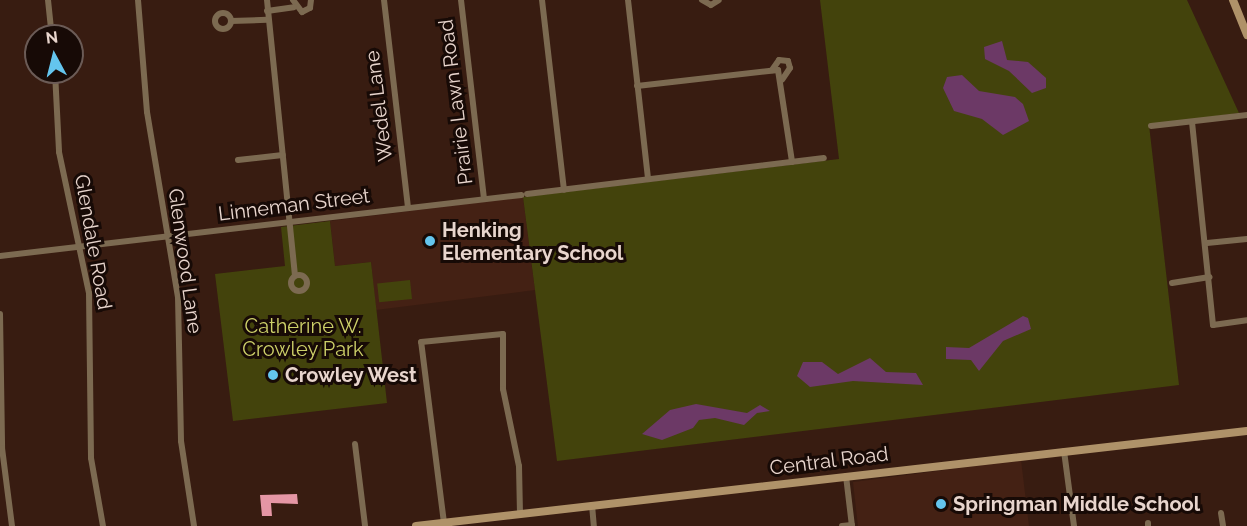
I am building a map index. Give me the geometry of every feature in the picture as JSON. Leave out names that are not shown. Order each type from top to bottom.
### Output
[{"type":"main road","points":[[1233,0],[1247,35]]},
{"type":"main road","name":"Central Road","points":[[416,526],[1247,431]]},
{"type":"street","points":[[48,0],[51,24]]},
{"type":"street","name":"Glenwood Lane","points":[[138,0],[147,112],[178,297],[181,441],[194,526]]},
{"type":"street","points":[[267,0],[267,20],[295,276]]},
{"type":"street","points":[[267,11],[294,3],[305,12],[311,0]]},
{"type":"street","name":"Wedel Lane","points":[[384,0],[408,208]]},
{"type":"street","name":"Prairie Lawn Road","points":[[461,0],[484,199]]},
{"type":"street","points":[[542,0],[564,190]]},
{"type":"street","points":[[628,0],[648,179]]},
{"type":"street","points":[[702,0],[711,5],[719,0]]},
{"type":"street","points":[[231,21],[267,20]]},
{"type":"street","points":[[637,86],[772,70],[779,60],[788,61],[789,70],[781,78]]},
{"type":"street","points":[[772,70],[781,78],[792,162]]},
{"type":"street","name":"Glendale Road","points":[[56,84],[60,152],[88,293],[91,458],[103,526]]},
{"type":"street","points":[[1150,126],[1247,115]]},
{"type":"street","points":[[1192,122],[1207,243],[1213,325],[1247,320]]},
{"type":"street","points":[[238,160],[283,155]]},
{"type":"street","name":"Linneman Street","points":[[0,256],[824,158]]},
{"type":"street","points":[[1207,243],[1247,239]]},
{"type":"street","points":[[1173,283],[1210,277]]},
{"type":"street","points":[[0,314],[2,448],[12,526]]},
{"type":"street","points":[[444,523],[421,342],[503,334],[503,389],[519,466],[520,514]]},
{"type":"street","points":[[355,444],[365,526]]},
{"type":"street","points":[[1064,451],[1074,526]]},
{"type":"street","points":[[842,526],[852,525],[846,476]]},
{"type":"street","points":[[592,506],[594,526]]},
{"type":"street","points":[[1221,513],[1223,526]]},
{"type":"shaded area","points":[[1002,41],[1007,60],[1028,62],[1046,78],[1046,88],[1032,93],[1009,71],[985,59],[984,47]]},
{"type":"shaded area","points":[[962,75],[979,91],[1015,97],[1023,104],[1029,121],[1003,135],[982,119],[954,111],[943,88],[947,77]]},
{"type":"shaded area","name":"Henking Elementary School","points":[[523,197],[535,290],[376,310],[371,262],[335,266],[330,221]]},
{"type":"shaded area","points":[[1023,316],[1028,318],[1031,329],[1003,341],[979,371],[971,360],[946,359],[946,347],[969,348]]},
{"type":"shaded area","points":[[870,358],[886,372],[916,373],[923,385],[853,381],[810,387],[797,376],[803,362],[822,362],[838,374]]},
{"type":"shaded area","points":[[696,404],[747,413],[760,405],[770,411],[757,413],[744,425],[715,418],[699,420],[693,428],[662,440],[642,434],[670,410]]},
{"type":"shaded area","name":"Springman Middle School","points":[[1021,460],[1029,526],[858,526],[853,482]]},
{"type":"green space","points":[[820,0],[1187,0],[1239,113],[1149,125],[1179,385],[557,461],[523,197],[839,159]]},
{"type":"green space","name":"Catherine W. Crowley Park","points":[[330,221],[335,266],[371,262],[387,403],[233,421],[215,274],[285,266],[281,227]]},
{"type":"green space","points":[[410,280],[412,299],[379,302],[377,283]]},
{"type":"building","points":[[297,494],[298,504],[271,503],[272,516],[262,516],[260,495]]},
{"type":"place","name":"Henking Elementary School","points":[[430,241]]},
{"type":"place","name":"Crowley West","points":[[273,375]]},
{"type":"place","name":"Springman Middle School","points":[[941,504]]}]
